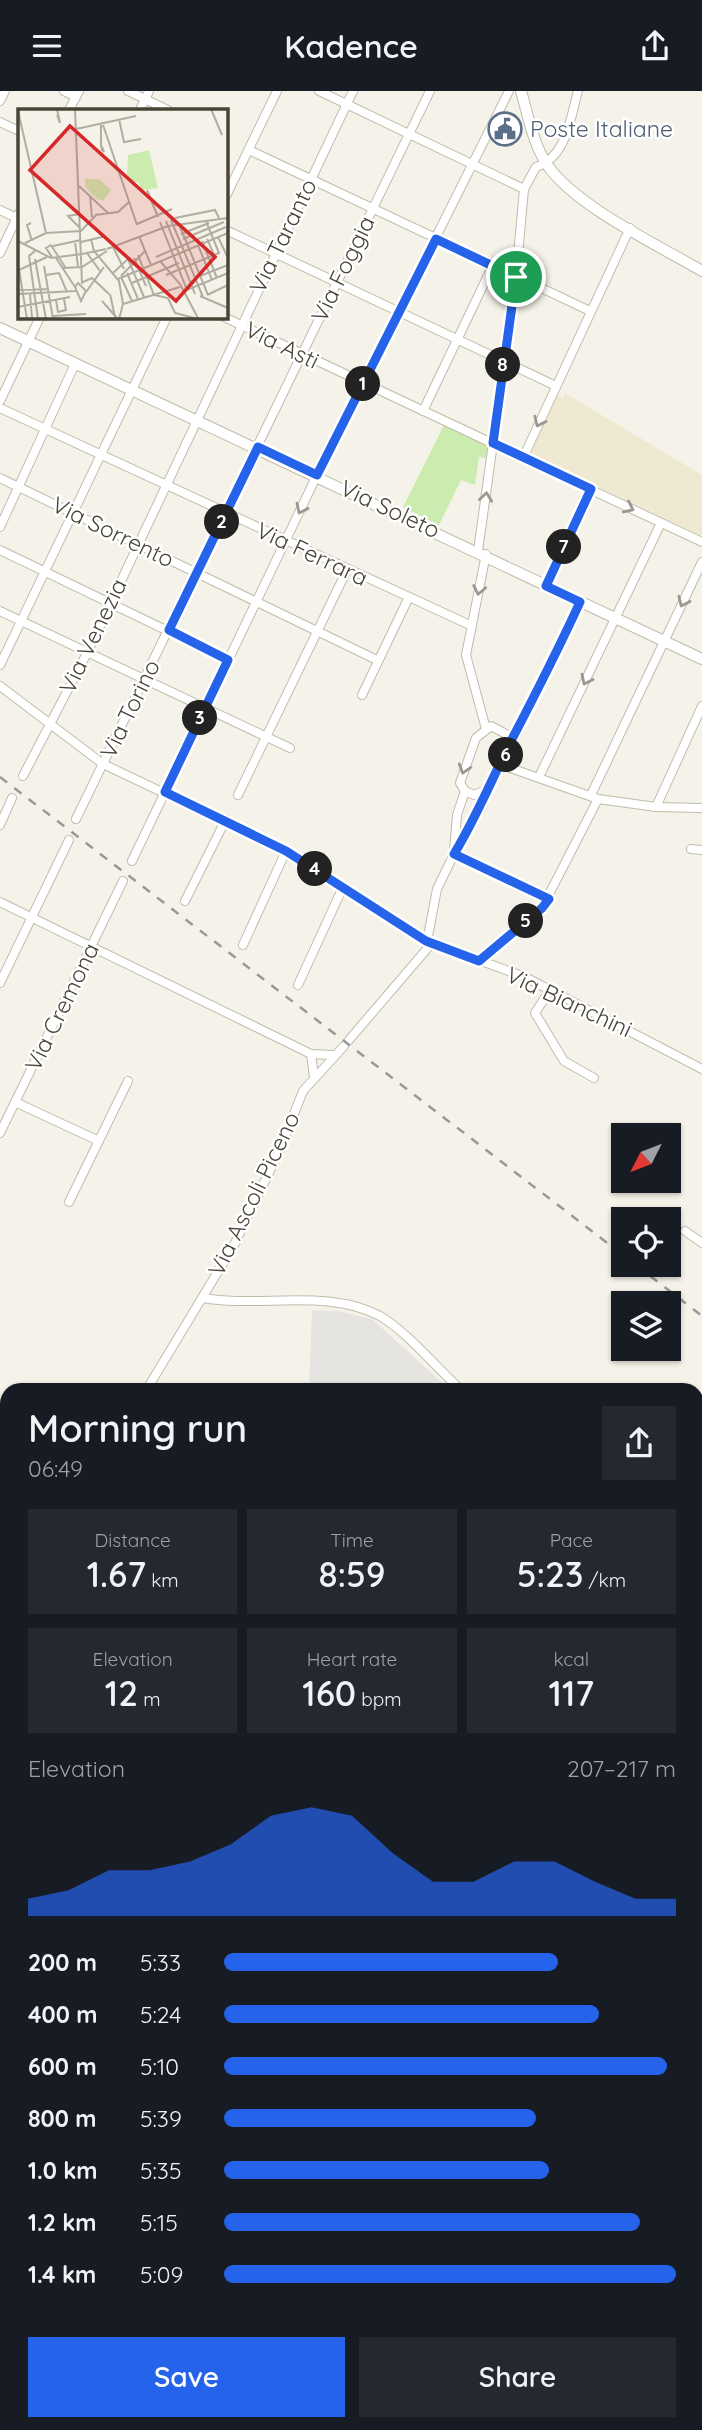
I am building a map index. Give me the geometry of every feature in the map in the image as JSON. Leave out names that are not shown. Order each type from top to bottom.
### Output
[{"type":"street","points":[[0,101],[5,91]]},
{"type":"street","points":[[64,91],[78,94]]},
{"type":"street","points":[[128,91],[147,95],[167,109]]},
{"type":"street","points":[[228,192],[277,91]]},
{"type":"street","points":[[319,91],[524,189]]},
{"type":"street","name":"Via Taranto","points":[[197,419],[353,91]]},
{"type":"street","name":"Via Foggia","points":[[258,447],[430,91]]},
{"type":"street","points":[[132,861],[317,475],[509,91]]},
{"type":"street","points":[[520,91],[546,164],[560,182],[580,198],[702,271]]},
{"type":"street","points":[[486,729],[466,655],[482,553],[493,443],[516,277],[524,189],[536,167],[546,164],[563,143],[578,91]]},
{"type":"street","points":[[0,122],[18,131]]},
{"type":"street","points":[[248,150],[590,311]]},
{"type":"street","points":[[0,210],[18,216],[0,253]]},
{"type":"street","points":[[523,458],[630,228]]},
{"type":"street","points":[[228,231],[556,386]]},
{"type":"street","points":[[423,411],[493,265]]},
{"type":"street","points":[[0,401],[39,319]]},
{"type":"street","points":[[0,665],[166,319]]},
{"type":"street","name":"Via Asti","points":[[228,319],[702,542]]},
{"type":"street","name":"Via Soleto","points":[[0,328],[258,447],[702,659]]},
{"type":"street","points":[[0,527],[75,364]]},
{"type":"street","name":"Via Ferrara","points":[[0,408],[472,627]]},
{"type":"street","name":"Via Venezia","points":[[23,776],[87,653],[197,419]]},
{"type":"street","name":"Via Torino","points":[[76,819],[258,447]]},
{"type":"street","name":"Via Sorrento","points":[[0,478],[377,660]]},
{"type":"street","points":[[546,586],[591,489]]},
{"type":"street","points":[[539,777],[661,523]]},
{"type":"street","points":[[0,550],[228,660]]},
{"type":"street","points":[[479,961],[549,899],[702,562]]},
{"type":"street","points":[[238,795],[347,570]]},
{"type":"street","points":[[362,695],[408,599]]},
{"type":"street","points":[[429,942],[437,889],[483,804],[486,790],[502,765],[510,743],[580,602]]},
{"type":"street","points":[[0,611],[290,748]]},
{"type":"street","name":"Via Bianchini","points":[[0,685],[103,764],[226,819],[286,851],[429,942],[550,990],[702,1069]]},
{"type":"street","points":[[656,807],[702,706]]},
{"type":"street","points":[[486,790],[474,795],[465,791],[460,783],[464,765],[476,738],[491,726],[508,735],[510,743]]},
{"type":"street","points":[[502,765],[594,797],[656,807],[702,808]]},
{"type":"street","points":[[454,854],[457,815],[465,791]]},
{"type":"street","points":[[0,825],[12,798]]},
{"type":"street","points":[[185,901],[226,819]]},
{"type":"street","points":[[0,983],[69,840]]},
{"type":"street","points":[[691,849],[702,850]]},
{"type":"street","points":[[243,945],[286,851]]},
{"type":"street","points":[[454,854],[549,899]]},
{"type":"street","name":"Via Cremona","points":[[0,1133],[124,881]]},
{"type":"street","points":[[298,985],[343,887]]},
{"type":"street","points":[[0,902],[311,1054],[334,1055]]},
{"type":"street","name":"Via Ascoli Piceno","points":[[150,1383],[234,1245],[279,1152],[292,1114],[314,1077],[346,1043],[429,942]]},
{"type":"street","points":[[550,990],[535,1013],[564,1061],[594,1078]]},
{"type":"street","points":[[311,1054],[314,1077]]},
{"type":"street","points":[[69,1202],[128,1081]]},
{"type":"street","points":[[15,1102],[99,1141]]},
{"type":"street","points":[[685,1231],[702,1243]]},
{"type":"street","points":[[202,1299],[225,1302],[335,1303],[363,1309],[381,1317],[453,1383]]},
{"type":"shaded area","points":[[565,393],[702,475],[702,536],[528,454],[557,395],[563,398]]},
{"type":"shaded area","points":[[312,1310],[337,1311],[372,1319],[442,1383],[309,1383]]},
{"type":"green space","points":[[444,425],[489,446],[487,458],[479,457],[475,485],[461,480],[439,525],[403,507]]},
{"type":"railway","points":[[0,777],[611,1246]]},
{"type":"railway","points":[[652,1277],[702,1316]]},
{"type":"place","name":"Poste Italiane","points":[[505,129]]},
{"type":"route","points":[[436,239],[516,277],[493,443],[591,489],[546,586],[580,602],[510,743],[502,765],[486,790],[483,804],[454,854],[549,899],[479,961],[426,941],[286,851],[226,819],[165,792],[228,660],[169,630],[258,447],[317,475],[436,239]]}]
